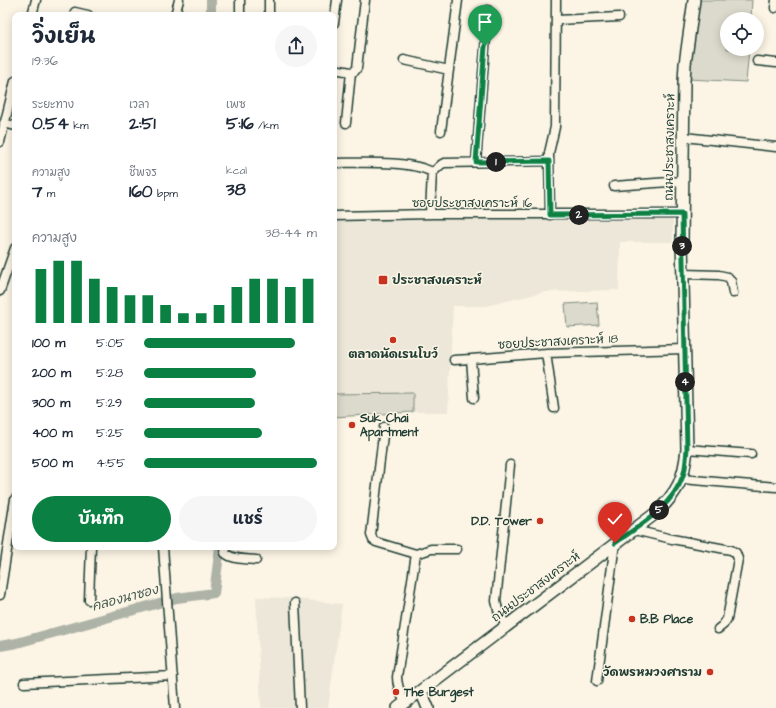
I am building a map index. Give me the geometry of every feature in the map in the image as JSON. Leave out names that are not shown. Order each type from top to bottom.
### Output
[{"type":"main road","name":"ถนนประชาสงเคราะห์","points":[[402,705],[656,513],[674,494],[682,479],[687,449],[682,214],[685,64],[694,0]]},
{"type":"main road","points":[[421,691],[428,708]]},
{"type":"street","points":[[33,12],[36,0]]},
{"type":"street","points":[[176,12],[178,0]]},
{"type":"street","points":[[240,0],[240,12]]},
{"type":"street","points":[[269,0],[269,12]]},
{"type":"street","points":[[335,12],[337,0]]},
{"type":"street","points":[[337,70],[351,72],[355,71],[357,68],[365,0]]},
{"type":"street","points":[[441,131],[458,0]]},
{"type":"street","points":[[550,215],[549,153],[555,127],[556,0]]},
{"type":"street","points":[[476,162],[488,10]]},
{"type":"street","points":[[556,20],[619,17]]},
{"type":"street","points":[[404,60],[449,70]]},
{"type":"street","points":[[757,61],[776,63]]},
{"type":"street","points":[[346,123],[351,72]]},
{"type":"street","points":[[0,142],[12,92]]},
{"type":"street","points":[[4,123],[12,125]]},
{"type":"street","points":[[684,137],[776,147]]},
{"type":"street","points":[[337,163],[380,163],[420,167],[432,172],[437,170],[441,164],[444,163],[549,161]]},
{"type":"street","points":[[430,214],[432,172]]},
{"type":"street","points":[[614,186],[683,181]]},
{"type":"street","name":"ซอยประชาสงเคราะห์ 16","points":[[337,216],[430,214],[682,214]]},
{"type":"street","points":[[0,291],[12,257]]},
{"type":"street","points":[[683,274],[718,275],[728,277],[731,281],[733,293]]},
{"type":"street","name":"ซอยประชาสงเคราะห์ 18","points":[[454,360],[546,353],[685,349]]},
{"type":"street","points":[[546,353],[554,408]]},
{"type":"street","points":[[471,359],[474,398]]},
{"type":"street","points":[[384,427],[370,535],[372,540],[416,554],[431,549],[456,549]]},
{"type":"street","points":[[687,449],[751,454]]},
{"type":"street","points":[[506,626],[498,610],[496,601],[510,465]]},
{"type":"street","points":[[682,479],[776,487]]},
{"type":"street","points":[[0,595],[12,518]]},
{"type":"street","points":[[634,530],[731,550],[736,553],[738,559],[727,619],[718,629]]},
{"type":"street","points":[[597,681],[615,543]]},
{"type":"street","points":[[89,600],[91,550]]},
{"type":"street","points":[[163,550],[175,708]]},
{"type":"street","points":[[225,550],[224,553],[236,558],[256,560]]},
{"type":"street","points":[[402,705],[397,684],[397,677],[416,554]]},
{"type":"street","points":[[296,603],[300,708]]},
{"type":"street","points":[[24,683],[173,676]]},
{"type":"shaded area","points":[[698,0],[752,0],[751,12],[720,12],[720,56],[748,56],[746,82],[688,79]]},
{"type":"shaded area","name":"ตลาดนัดเรนโบว์","points":[[673,219],[673,242],[620,242],[619,290],[544,292],[486,306],[453,306],[448,412],[413,412],[337,417],[337,220]]},
{"type":"shaded area","points":[[597,302],[599,325],[567,327],[565,304]]},
{"type":"shaded area","points":[[413,393],[413,412],[337,417],[337,394]]},
{"type":"shaded area","points":[[256,597],[289,598],[342,604],[328,708],[261,708]]},
{"type":"waterway","name":"คลองนาซอง","points":[[211,0],[211,12]]},
{"type":"waterway","name":"คลองนาซอง","points":[[0,646],[17,643],[177,598],[214,593],[220,550]]},
{"type":"place","name":"ประชาสงเคราะห์","points":[[383,280]]},
{"type":"place","name":"ตลาดนัดเรนโบว์","points":[[393,340]]},
{"type":"place","name":"Suk Chai Apartment","points":[[352,425]]},
{"type":"place","name":"D.D. Tower","points":[[540,521]]},
{"type":"place","name":"B.B Place","points":[[632,619]]},
{"type":"place","name":"วัดพรหมวงศาราม","points":[[710,672]]},
{"type":"place","name":"The Burgest","points":[[396,692]]},
{"type":"route","points":[[485,46],[476,162],[549,161],[550,215],[682,214],[687,449],[686,462],[683,476],[674,494],[656,513],[615,543]]}]
